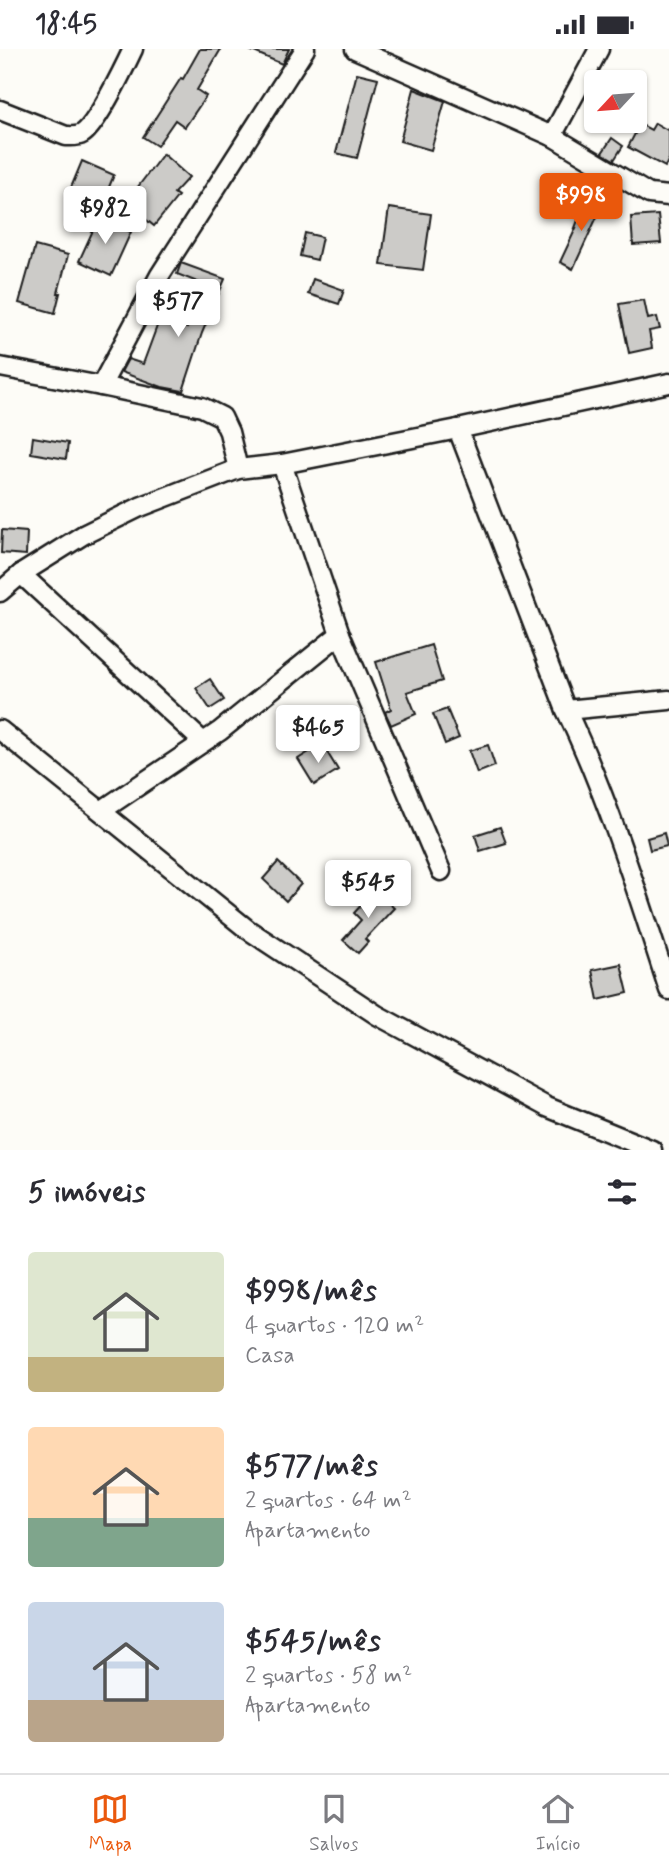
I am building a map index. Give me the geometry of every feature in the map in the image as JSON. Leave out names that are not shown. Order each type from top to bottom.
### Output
[{"type":"street","points":[[0,110],[66,136],[82,134],[91,127],[133,49]]},
{"type":"street","points":[[102,386],[160,275],[304,49]]},
{"type":"street","points":[[355,49],[552,136],[649,194],[669,196]]},
{"type":"street","points":[[552,136],[598,49]]},
{"type":"street","points":[[0,367],[202,407],[222,417],[229,432],[238,469]]},
{"type":"street","points":[[0,592],[21,575],[83,535],[140,507],[238,469],[282,464],[458,429],[669,383]]},
{"type":"street","points":[[458,429],[628,864],[669,990]]},
{"type":"street","points":[[282,464],[340,634],[441,871]]},
{"type":"street","points":[[21,575],[203,742]]},
{"type":"street","points":[[101,811],[220,731],[340,634]]},
{"type":"street","points":[[566,710],[669,700]]},
{"type":"street","points":[[0,730],[247,929],[377,1015],[547,1107],[652,1150]]},
{"type":"building","points":[[200,49],[221,49],[197,90],[206,96],[185,127],[175,120],[157,146],[143,137]]},
{"type":"building","points":[[247,49],[289,49],[282,64]]},
{"type":"building","points":[[357,73],[378,78],[357,158],[336,153]]},
{"type":"building","points":[[414,89],[445,101],[431,150],[400,141]]},
{"type":"building","points":[[655,123],[669,131],[669,159],[665,167],[628,147],[635,133],[648,133],[648,128],[651,130]]},
{"type":"building","points":[[612,138],[623,146],[614,160],[602,153]]},
{"type":"building","points":[[163,154],[189,177],[174,193],[178,196],[154,226],[132,208],[144,194],[137,188]]},
{"type":"building","points":[[82,161],[114,175],[102,204],[70,190]]},
{"type":"building","points":[[586,199],[602,206],[573,269],[560,262]]},
{"type":"building","points":[[389,208],[431,214],[423,270],[381,265]]},
{"type":"building","points":[[658,215],[661,243],[633,245],[631,217]]},
{"type":"building","points":[[99,217],[131,232],[111,276],[79,261]]},
{"type":"building","points":[[305,233],[322,237],[317,260],[300,256]]},
{"type":"building","points":[[35,246],[68,255],[55,313],[19,303]]},
{"type":"building","points":[[181,263],[225,279],[202,333],[183,391],[162,387],[121,372],[128,359],[143,364],[160,318],[187,328],[205,285],[177,274]]},
{"type":"building","points":[[313,279],[344,290],[339,304],[308,294]]},
{"type":"building","points":[[644,300],[648,319],[657,317],[660,329],[649,331],[652,348],[629,353],[619,304]]},
{"type":"building","points":[[33,437],[68,443],[66,459],[31,453]]},
{"type":"building","points":[[2,530],[27,532],[26,555],[1,553]]},
{"type":"building","points":[[431,645],[442,681],[407,692],[416,714],[391,725],[385,712],[391,709],[376,662]]},
{"type":"building","points":[[210,679],[224,700],[210,709],[196,688]]},
{"type":"building","points":[[447,709],[459,738],[445,744],[433,714]]},
{"type":"building","points":[[322,744],[338,770],[314,785],[298,759]]},
{"type":"building","points":[[488,745],[495,766],[477,773],[469,751]]},
{"type":"building","points":[[500,827],[506,843],[480,851],[475,835]]},
{"type":"building","points":[[664,833],[667,846],[650,850],[647,838]]},
{"type":"building","points":[[278,862],[301,884],[286,901],[263,879]]},
{"type":"building","points":[[375,890],[394,908],[365,939],[368,942],[358,953],[343,940],[361,920],[354,913]]},
{"type":"building","points":[[621,964],[628,993],[598,1000],[592,970]]}]
